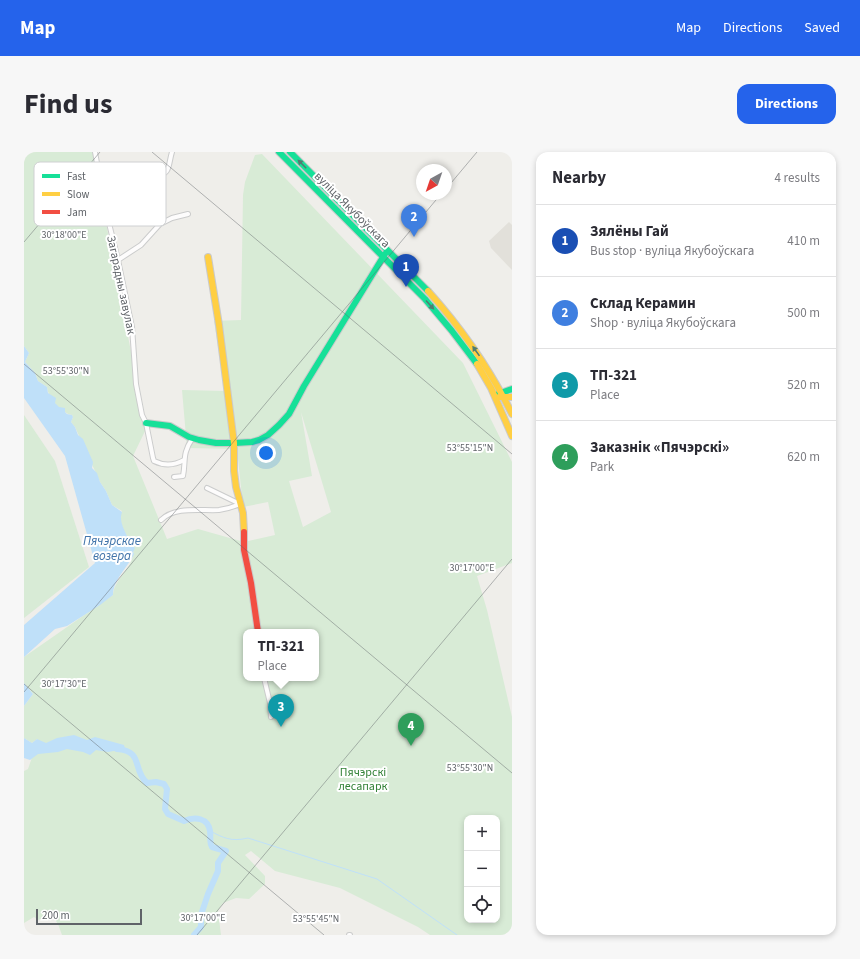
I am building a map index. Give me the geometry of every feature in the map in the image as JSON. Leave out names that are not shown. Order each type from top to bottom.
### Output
[{"type":"main road","name":"вуліца Якубоўскага","points":[[279,152],[425,299],[460,341],[473,358],[495,397],[512,436]]},
{"type":"main road","name":"вуліца Якубоўскага","points":[[290,152],[418,280],[452,318],[481,358],[512,414]]},
{"type":"main road","points":[[146,423],[171,426],[192,439],[201,441],[234,443],[259,440],[271,433],[289,414],[304,386],[383,257],[389,251]]},
{"type":"main road","points":[[208,257],[219,325],[234,443],[234,472],[243,513],[244,550],[251,583],[258,629]]},
{"type":"main road","points":[[495,397],[512,389]]},
{"type":"main road","points":[[502,395],[512,397]]},
{"type":"street","name":"Загарадны завулак","points":[[95,152],[97,162]]},
{"type":"street","points":[[166,173],[172,152]]},
{"type":"street","points":[[166,221],[188,214]]},
{"type":"street","name":"Загарадны завулак","points":[[110,226],[132,327],[136,384],[153,458],[157,463],[171,464],[179,463],[184,460]]},
{"type":"street","points":[[118,260],[141,245],[158,226]]},
{"type":"street","points":[[174,477],[183,476],[186,449],[192,439]]},
{"type":"street","points":[[207,488],[240,504]]},
{"type":"street","points":[[161,520],[166,515],[171,513],[192,510],[218,510],[240,504]]},
{"type":"street","points":[[265,681],[270,703],[271,717]]},
{"type":"shaded area","points":[[509,222],[512,225],[512,270],[491,248],[489,241]]},
{"type":"green space","name":"Пячэрскі лесапарк","points":[[24,152],[93,152],[95,162],[34,162],[34,226],[106,226],[146,429],[133,456],[167,539],[198,529],[244,542],[275,535],[268,502],[243,507],[237,449],[187,448],[182,390],[225,391],[214,321],[241,320],[243,195],[245,182],[255,155],[262,154],[463,363],[512,462],[512,563],[477,576],[487,610],[512,717],[512,935],[430,935],[418,927],[340,888],[275,871],[251,851],[245,855],[265,876],[265,884],[249,899],[236,898],[223,903],[218,911],[221,935],[62,935],[58,924],[52,915],[38,920],[34,917],[24,923],[24,771],[28,769],[38,740],[37,739],[32,743],[24,738],[24,706],[33,694],[24,683],[24,657],[113,595],[116,585],[129,566],[133,556],[132,547],[120,522],[122,511],[112,505],[100,482],[75,427],[71,422],[73,417],[72,415],[60,408],[52,400],[47,387],[38,381],[35,373],[25,362],[29,353],[24,346]],"holes":[[[301,412],[331,512],[303,527],[289,481],[312,476]]]},
{"type":"green space","points":[[284,152],[286,152],[380,248]]},
{"type":"green space","points":[[24,415],[55,461],[89,567],[24,618]]},
{"type":"water","name":"Пячэрскае возера","points":[[24,346],[29,353],[25,362],[35,373],[38,381],[47,387],[48,393],[56,398],[55,403],[59,407],[65,408],[65,412],[67,414],[72,415],[73,417],[71,422],[78,435],[83,439],[93,462],[92,468],[97,473],[112,505],[122,512],[121,521],[123,527],[127,536],[131,537],[131,544],[135,548],[133,552],[134,554],[115,584],[113,595],[67,626],[55,629],[24,657],[24,625],[95,563],[65,456],[24,398]]},
{"type":"water","points":[[24,683],[33,694],[24,706]]},
{"type":"water","points":[[74,735],[87,740],[95,737],[124,745],[125,749],[108,752],[96,750],[90,755],[67,749],[58,752],[38,754],[30,760],[24,758],[24,738],[32,743],[37,739],[46,743],[57,738]]},
{"type":"waterway","points":[[117,749],[131,753],[147,783],[156,782],[164,784],[167,789],[165,809],[168,814],[184,821],[188,819],[200,819],[204,821],[209,827],[212,847],[226,851],[218,863],[218,871],[201,915],[201,927],[194,935]]},
{"type":"waterway","points":[[210,831],[228,839],[237,840],[248,838],[377,879],[457,935]]},
{"type":"traffic: fast","points":[[279,152],[425,299],[477,364]]},
{"type":"traffic: fast","points":[[290,152],[428,291]]},
{"type":"traffic: fast","points":[[146,423],[170,426],[189,437],[216,443],[252,442],[268,435],[289,414],[304,386],[385,254]]},
{"type":"traffic: fast","points":[[498,394],[512,389]]},
{"type":"traffic: slow","points":[[208,257],[219,325],[234,443],[234,471],[236,487],[243,513],[244,532]]},
{"type":"traffic: slow","points":[[428,291],[453,320],[485,365],[512,414]]},
{"type":"traffic: slow","points":[[477,364],[491,388],[512,436]]},
{"type":"traffic: slow","points":[[499,397],[512,397]]},
{"type":"traffic: jam","points":[[244,532],[244,550],[251,583],[258,629]]},
{"type":"place","name":"Склад Керамин","points":[[414,237]]},
{"type":"place","name":"Зялёны Гай","points":[[406,287]]},
{"type":"place","name":"ТП-321","points":[[281,727]]},
{"type":"place","name":"Заказнік «Пячэрскі»","points":[[411,746]]}]
